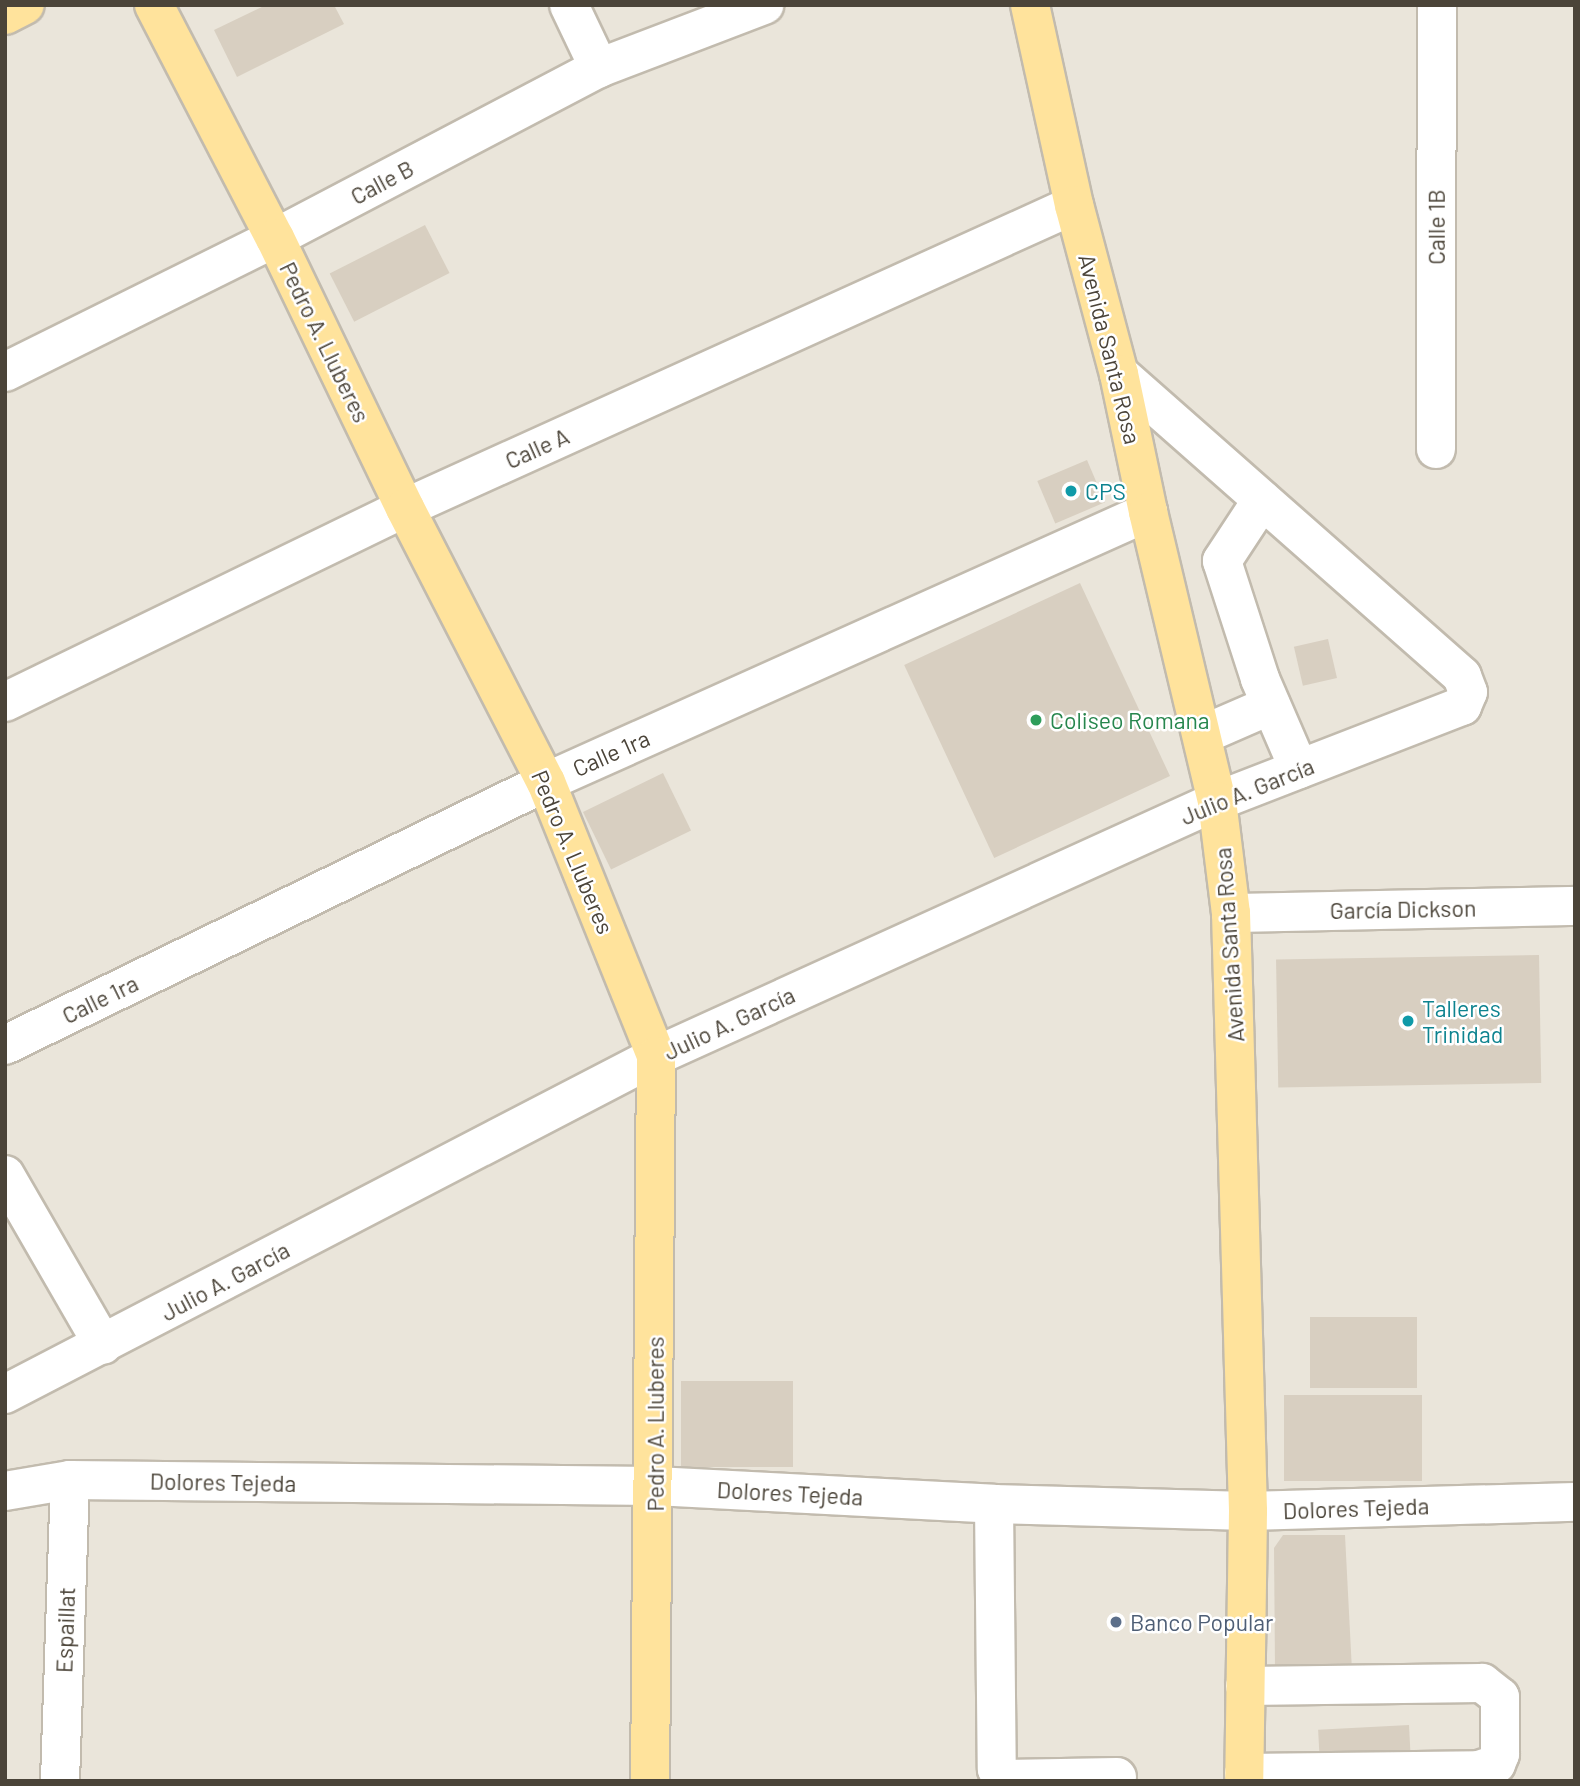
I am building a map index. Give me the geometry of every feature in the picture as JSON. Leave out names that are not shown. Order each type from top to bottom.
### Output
[{"type":"main road","points":[[5,15],[25,5]]},
{"type":"main road","name":"Pedro A. Lluberes","points":[[154,5],[275,238],[405,508],[546,782],[656,1056],[655,1486],[650,1781]]},
{"type":"main road","name":"Avenida Santa Rosa","points":[[1030,5],[1074,205],[1119,374],[1148,512],[1217,801],[1231,913],[1248,1511],[1244,1777]]},
{"type":"street","points":[[569,5],[599,68]]},
{"type":"street","name":"Calle B","points":[[5,372],[275,238],[599,68],[764,5]]},
{"type":"street","name":"Calle 1B","points":[[1436,449],[1437,5]]},
{"type":"street","name":"Calle A","points":[[5,702],[405,508],[1074,205]]},
{"type":"street","points":[[1119,374],[1262,500],[1222,561],[1260,680],[1299,769]]},
{"type":"street","name":"Julio A. García","points":[[5,1394],[656,1056],[1217,801],[1462,706],[1468,692],[1462,676],[1262,500]]},
{"type":"street","name":"Calle 1ra","points":[[5,1045],[546,782],[1148,512]]},
{"type":"street","points":[[1202,736],[1271,705]]},
{"type":"street","name":"García Dickson","points":[[1231,913],[1575,906]]},
{"type":"street","points":[[5,1175],[103,1345]]},
{"type":"street","name":"Dolores Tejeda","points":[[5,1491],[69,1480],[655,1486],[994,1504],[1248,1511],[1575,1502]]},
{"type":"street","name":"Espaillat","points":[[60,1781],[69,1480]]},
{"type":"street","points":[[994,1504],[997,1769],[1005,1779],[1117,1777]]},
{"type":"street","points":[[1244,1777],[1479,1770],[1496,1764],[1500,1754],[1500,1698],[1482,1684],[1245,1686]]},
{"type":"shaded area","points":[[5,5],[1575,5],[1575,1781],[5,1781]]},
{"type":"building","points":[[266,5],[334,5],[344,24],[237,77],[214,30]]},
{"type":"building","points":[[425,225],[450,273],[354,322],[330,274]]},
{"type":"building","name":"CPS","points":[[1087,460],[1105,502],[1055,523],[1037,481]]},
{"type":"building","name":"Coliseo Romana","points":[[1080,583],[1170,776],[994,858],[904,665]]},
{"type":"building","points":[[1328,639],[1337,678],[1303,686],[1294,647]]},
{"type":"building","points":[[663,773],[691,831],[611,870],[583,812]]},
{"type":"building","name":"Talleres Trinidad","points":[[1539,955],[1541,1083],[1278,1088],[1276,960]]},
{"type":"building","points":[[1310,1317],[1417,1317],[1417,1388],[1310,1388]]},
{"type":"building","points":[[681,1381],[793,1381],[793,1467],[681,1467]]},
{"type":"building","points":[[1284,1395],[1422,1395],[1422,1481],[1284,1481]]},
{"type":"building","points":[[1283,1535],[1345,1535],[1352,1671],[1275,1668],[1274,1548]]},
{"type":"building","points":[[1409,1725],[1411,1761],[1320,1766],[1318,1730]]},
{"type":"place","name":"CPS","points":[[1071,491]]},
{"type":"place","name":"Coliseo Romana","points":[[1036,720]]},
{"type":"place","name":"Talleres Trinidad","points":[[1408,1021]]},
{"type":"place","name":"Banco Popular","points":[[1116,1622]]}]
